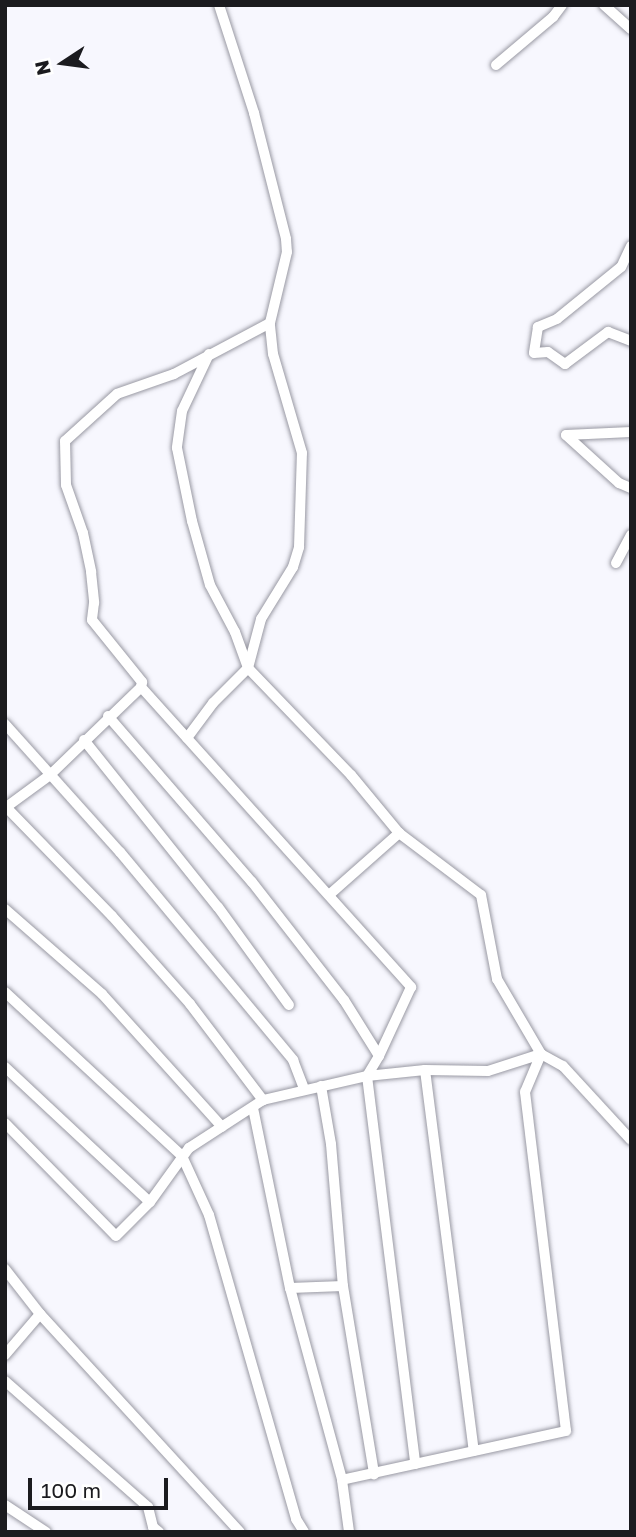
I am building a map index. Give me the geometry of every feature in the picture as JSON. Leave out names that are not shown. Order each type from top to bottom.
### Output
[{"type":"street","points":[[187,738],[213,703],[248,668],[261,619],[293,566],[299,547],[301,523],[299,494],[302,453],[273,354],[270,323],[287,252],[286,239],[254,113],[219,5]]},
{"type":"street","points":[[496,65],[553,18],[562,5]]},
{"type":"street","points":[[604,5],[631,29]]},
{"type":"street","points":[[631,246],[621,267],[557,319],[538,327],[534,353],[548,352],[565,364],[608,332],[631,341]]},
{"type":"street","points":[[263,1100],[190,1004],[112,916],[6,807],[50,775],[141,687],[142,682],[92,620],[94,603],[83,533],[66,485],[65,442],[117,394],[174,374],[270,323]]},
{"type":"street","points":[[209,354],[182,411],[177,448],[192,521],[210,585],[235,632],[248,668],[351,775],[399,833],[481,895],[497,979],[541,1054],[563,1066],[631,1140]]},
{"type":"street","points":[[631,432],[566,435],[619,483],[631,488]]},
{"type":"street","points":[[616,564],[631,535]]},
{"type":"street","points":[[141,687],[411,987],[367,1076],[415,1464]]},
{"type":"street","points":[[108,716],[252,882],[361,1023],[379,1056]]},
{"type":"street","points":[[5,724],[120,852],[293,1060],[303,1088]]},
{"type":"street","points":[[84,740],[183,862],[289,1005]]},
{"type":"street","points":[[329,895],[399,833]]},
{"type":"street","points":[[5,909],[102,994],[222,1127]]},
{"type":"street","points":[[5,992],[182,1156],[209,1215],[296,1519],[304,1532]]},
{"type":"street","points":[[5,1123],[116,1236],[150,1202],[189,1148],[263,1100],[303,1088],[367,1076],[425,1070],[488,1071],[541,1054]]},
{"type":"street","points":[[342,1480],[566,1430],[525,1093],[541,1054]]},
{"type":"street","points":[[5,1067],[150,1202]]},
{"type":"street","points":[[425,1070],[474,1451]]},
{"type":"street","points":[[321,1086],[331,1144],[343,1286],[374,1474]]},
{"type":"street","points":[[253,1108],[290,1288],[342,1480],[349,1532]]},
{"type":"street","points":[[5,1269],[40,1314],[240,1532]]},
{"type":"street","points":[[290,1288],[343,1286]]},
{"type":"street","points":[[5,1355],[40,1314]]},
{"type":"street","points":[[5,1381],[148,1507],[153,1527],[159,1532]]},
{"type":"street","points":[[5,1505],[46,1532]]}]
